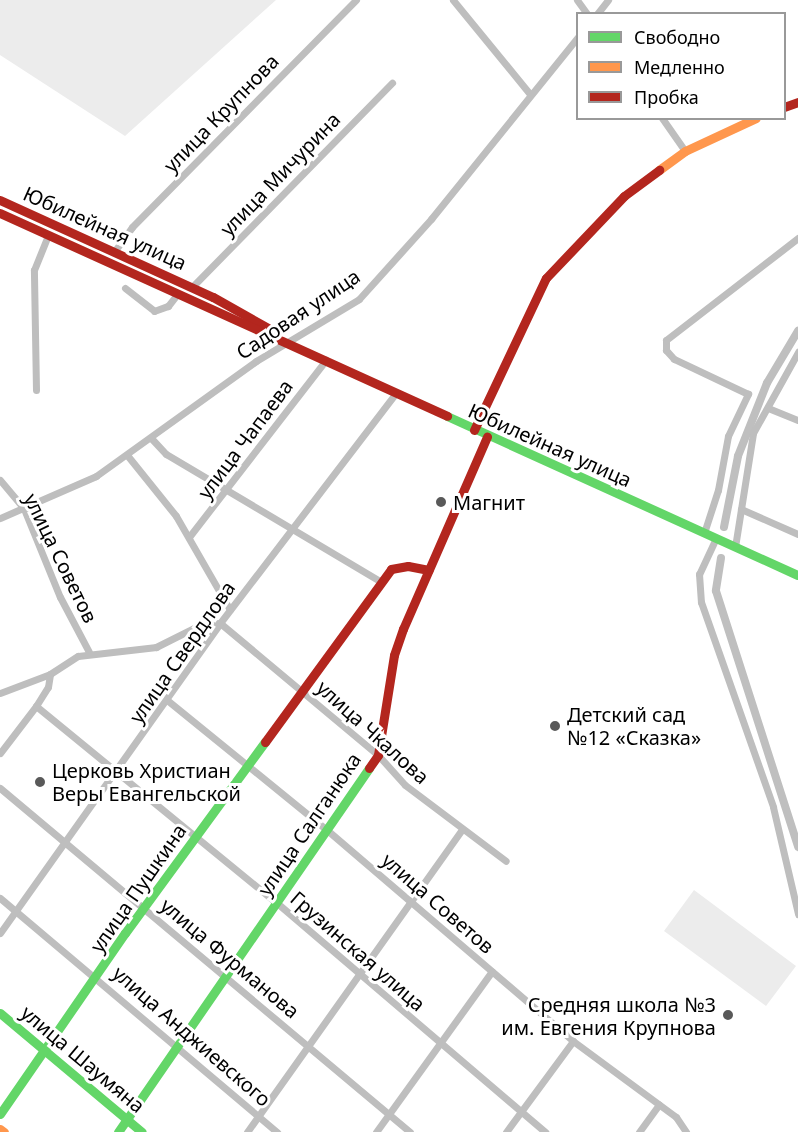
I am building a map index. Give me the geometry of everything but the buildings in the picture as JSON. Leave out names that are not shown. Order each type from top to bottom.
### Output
[{"type":"street","name":"улица Крупнова","points":[[114,252],[132,227],[356,0]]},
{"type":"street","points":[[453,0],[530,94]]},
{"type":"street","points":[[599,12],[608,0]]},
{"type":"street","name":"Садовая улица","points":[[0,518],[96,476],[256,361],[358,298],[374,284],[576,39]]},
{"type":"street","name":"улица Мичурина","points":[[192,287],[392,83]]},
{"type":"street","points":[[663,120],[685,151]]},
{"type":"street","points":[[474,430],[546,278],[624,196],[685,151],[752,120]]},
{"type":"street","name":"Юбилейная улица","points":[[0,200],[192,287],[290,342],[487,437],[798,575]]},
{"type":"street","name":"Юбилейная улица","points":[[0,213],[290,342]]},
{"type":"street","points":[[36,390],[34,270],[48,235]]},
{"type":"street","points":[[704,533],[718,490],[728,436],[748,394],[674,359],[666,350],[666,340],[798,238]]},
{"type":"street","points":[[125,288],[154,311],[168,306],[178,293]]},
{"type":"street","points":[[735,547],[753,433],[758,418],[768,408],[798,352]]},
{"type":"street","name":"улица Чапаева","points":[[189,537],[326,360]]},
{"type":"street","name":"улица Свердлова","points":[[0,933],[118,772],[220,623],[396,393]]},
{"type":"street","points":[[768,408],[798,420]]},
{"type":"street","name":"улица Салганюка","points":[[118,1132],[378,755],[394,655],[487,437]]},
{"type":"street","points":[[151,438],[166,454],[382,582]]},
{"type":"street","points":[[127,455],[189,537],[230,610]]},
{"type":"street","name":"улица Советов","points":[[0,480],[24,509],[60,597],[89,652]]},
{"type":"street","points":[[741,509],[798,534]]},
{"type":"street","points":[[716,538],[699,574],[701,602],[766,784],[798,914]]},
{"type":"street","name":"улица Пушкина","points":[[0,1114],[98,977],[144,907],[391,569],[399,566],[429,570]]},
{"type":"street","points":[[0,693],[50,674],[89,652],[156,647],[202,624],[220,623]]},
{"type":"street","name":"улица Чкалова","points":[[220,623],[378,755],[405,785],[506,861]]},
{"type":"street","points":[[0,753],[36,706],[48,687],[50,674]]},
{"type":"street","name":"улица Советов","points":[[167,700],[327,830],[573,1041],[676,1117],[686,1132]]},
{"type":"street","name":"Грузинская улица","points":[[36,706],[277,903],[357,975],[545,1132]]},
{"type":"street","name":"улица Фурманова","points":[[0,788],[410,1132]]},
{"type":"street","points":[[247,1132],[462,830]]},
{"type":"street","name":"улица Анджиевского","points":[[0,898],[98,977],[176,1047],[277,1132]]},
{"type":"street","points":[[376,1132],[492,971]]},
{"type":"street","name":"улица Шаумяна","points":[[0,1013],[142,1132]]},
{"type":"street","points":[[506,1132],[573,1041]]},
{"type":"street","points":[[639,1132],[659,1104]]},
{"type":"street","points":[[0,1129],[4,1132]]},
{"type":"shaded area","points":[[0,0],[276,0],[125,136],[0,55]]},
{"type":"shaded area","points":[[694,890],[796,966],[766,1006],[664,931]]},
{"type":"waterway","points":[[724,527],[738,456],[767,383],[798,331]]},
{"type":"waterway","points":[[721,558],[716,591],[798,847]]},
{"type":"traffic: fast","points":[[447,416],[798,575]]},
{"type":"traffic: fast","points":[[0,1114],[125,933],[265,742]]},
{"type":"traffic: fast","points":[[118,1132],[369,768]]},
{"type":"traffic: fast","points":[[0,1013],[142,1132]]},
{"type":"traffic: slow","points":[[659,170],[685,151],[752,120]]},
{"type":"traffic: slow","points":[[0,1129],[4,1132]]},
{"type":"traffic: jam","points":[[786,106],[798,102]]},
{"type":"traffic: jam","points":[[474,430],[546,278],[624,196],[659,170]]},
{"type":"traffic: jam","points":[[0,200],[213,297],[268,328]]},
{"type":"traffic: jam","points":[[0,213],[447,416]]},
{"type":"traffic: jam","points":[[369,768],[378,755],[394,655],[403,629],[487,437]]},
{"type":"traffic: jam","points":[[265,742],[391,569],[408,566],[429,570]]},
{"type":"place","name":"Магнит","points":[[441,502]]},
{"type":"place","name":"Детский сад №12 «Сказка»","points":[[555,726]]},
{"type":"place","name":"Церковь Христиан Веры Евангельской","points":[[40,782]]},
{"type":"place","name":"Средняя школа №3 им. Евгения Крупнова","points":[[728,1015]]}]
